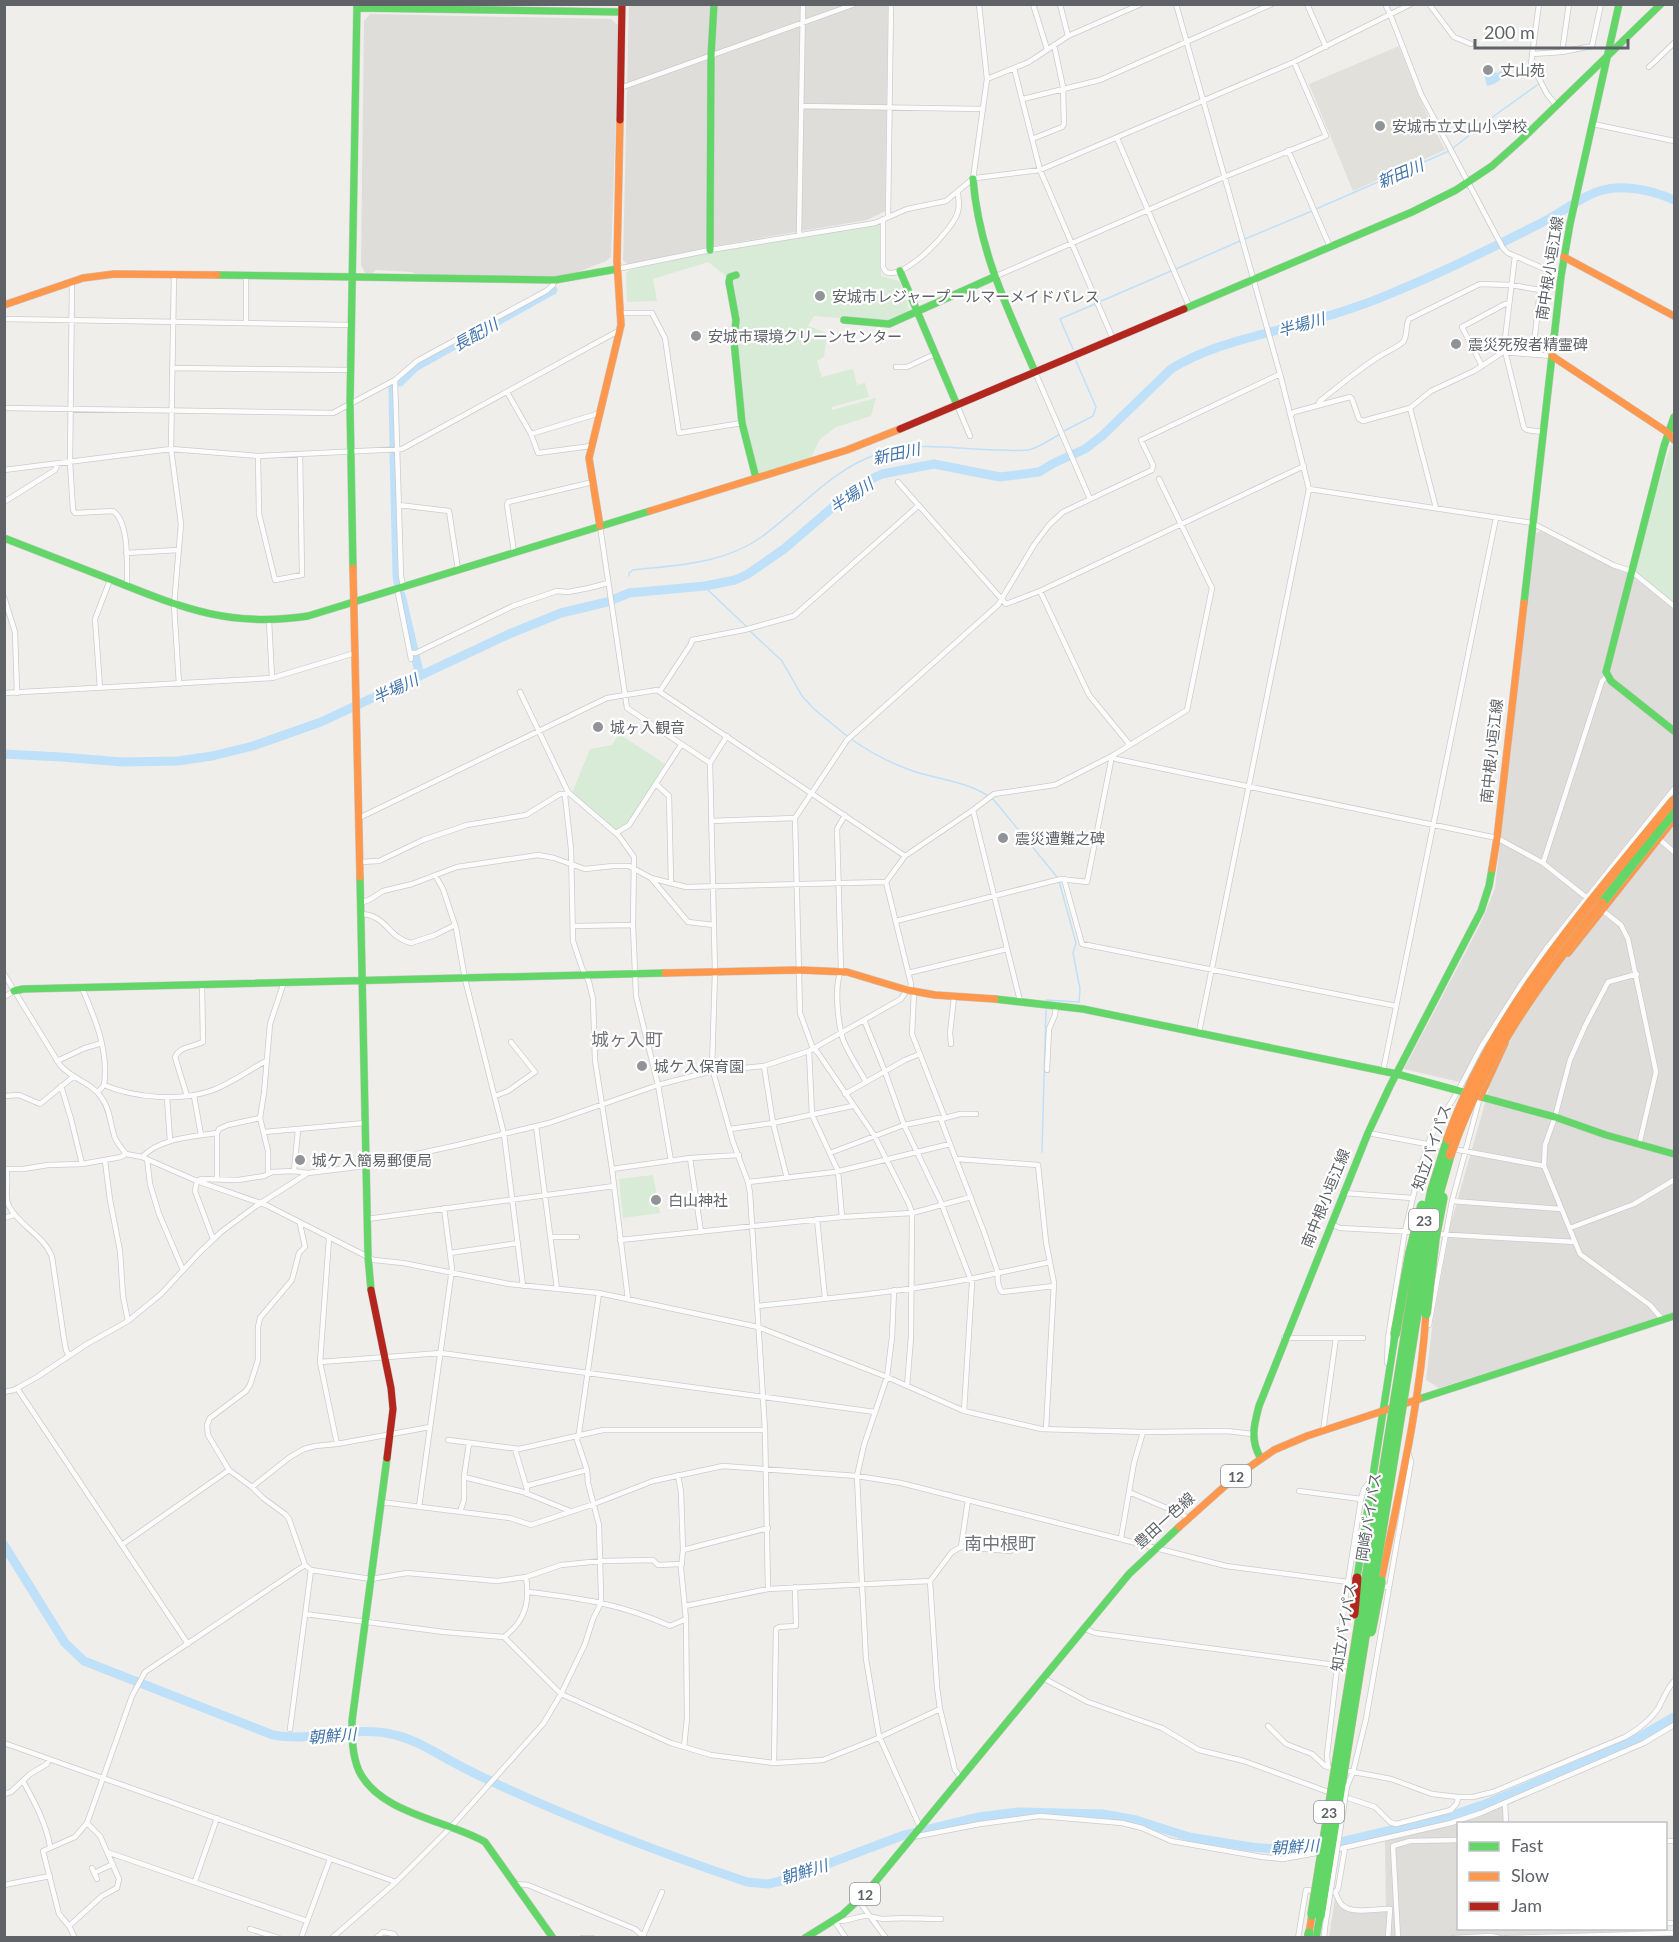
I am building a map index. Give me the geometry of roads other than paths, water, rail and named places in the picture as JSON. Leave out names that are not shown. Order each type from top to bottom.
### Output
[{"type":"main road","points":[[710,250],[711,56],[714,4]]},
{"type":"main road","name":"南中根小垣江線","points":[[1252,1434],[1259,1406],[1284,1338],[1368,1133],[1479,916],[1489,886],[1497,838],[1561,276],[1570,224],[1619,4]]},
{"type":"main road","points":[[4,538],[174,605],[216,616],[269,621],[308,616],[866,443],[1445,196],[1468,182],[1506,153],[1660,4]]},
{"type":"main road","points":[[553,1938],[485,1842],[473,1835],[389,1803],[376,1794],[362,1778],[351,1740],[391,1434],[392,1395],[371,1296],[368,1257],[350,405],[357,6],[621,8],[617,269],[621,329],[589,458],[600,526]]},
{"type":"main road","points":[[973,179],[978,226],[994,277],[1035,372]]},
{"type":"main road","points":[[1564,257],[1674,316]]},
{"type":"main road","points":[[4,305],[90,276],[114,274],[555,280],[617,269]]},
{"type":"main road","points":[[900,271],[957,405]]},
{"type":"main road","points":[[736,275],[730,277],[729,282],[736,320],[734,341],[742,423],[756,478]]},
{"type":"main road","points":[[844,320],[889,324],[994,277]]},
{"type":"main road","points":[[1552,356],[1667,432],[1674,440]]},
{"type":"main road","points":[[1674,417],[1667,432],[1606,669],[1607,676],[1674,731]]},
{"type":"main road","name":"知立バイパス","points":[[1344,1709],[1426,1211],[1447,1140],[1471,1083],[1499,1031],[1526,989],[1674,800]]},
{"type":"main road","name":"知立バイパス","points":[[1468,1105],[1499,1045],[1532,993],[1674,812]]},
{"type":"main road","points":[[1480,1097],[1504,1045],[1518,1023],[1560,963],[1674,819]]},
{"type":"main road","points":[[14,991],[284,982],[799,970],[841,971],[910,990],[954,997],[1056,1005],[1143,1020],[1397,1074],[1555,1117],[1606,1136],[1674,1154]]},
{"type":"main road","name":"23","points":[[1344,1709],[1352,1580],[1381,1430],[1404,1278],[1415,1227],[1450,1121],[1471,1083]]},
{"type":"main road","name":"23","points":[[1347,1744],[1385,1584],[1423,1356],[1426,1314],[1439,1217],[1448,1175],[1468,1105]]},
{"type":"main road","name":"岡崎バイパス","points":[[1316,1915],[1347,1744],[1432,1219],[1443,1175],[1468,1105]]},
{"type":"main road","name":"豊田一色線","points":[[805,1938],[834,1921],[876,1882],[1129,1574],[1188,1518],[1260,1457],[1290,1442],[1674,1316]]},
{"type":"main road","points":[[1252,1434],[1260,1457]]},
{"type":"main road","name":"岡崎バイパス","points":[[1315,1936],[1344,1709]]},
{"type":"street","points":[[799,235],[803,4]]},
{"type":"street","points":[[620,88],[855,4]]},
{"type":"street","points":[[891,4],[890,107],[883,267],[889,273],[915,264],[949,227],[958,212],[958,192]]},
{"type":"street","points":[[973,179],[987,79],[980,4]]},
{"type":"street","points":[[1033,4],[1047,49]]},
{"type":"street","points":[[1060,4],[1068,36]]},
{"type":"street","points":[[987,79],[1034,60],[1068,36],[1141,4]]},
{"type":"street","points":[[1176,4],[1280,374],[1309,489],[1199,1032]]},
{"type":"street","points":[[1023,99],[1100,80],[1272,4]]},
{"type":"street","points":[[1307,4],[1326,47]]},
{"type":"street","points":[[1385,4],[1421,94],[1503,248],[1515,256],[1561,276]]},
{"type":"street","points":[[617,269],[710,250],[866,224],[907,209],[946,201],[973,179],[1040,170],[1294,62],[1411,4]]},
{"type":"street","points":[[1429,4],[1454,37],[1471,44]]},
{"type":"street","points":[[1539,4],[1531,63],[1547,94],[1556,105]]},
{"type":"street","points":[[1562,52],[1569,4]]},
{"type":"street","points":[[1532,54],[1562,52],[1592,46],[1600,4]]},
{"type":"street","points":[[1649,67],[1674,43]]},
{"type":"street","points":[[1032,139],[1064,126],[1063,90],[1054,45]]},
{"type":"street","points":[[994,277],[1224,177],[1326,136],[1294,62]]},
{"type":"street","points":[[1014,68],[1040,170],[1113,339]]},
{"type":"street","points":[[801,105],[982,109]]},
{"type":"street","points":[[1593,124],[1674,141]]},
{"type":"street","points":[[1117,138],[1189,306]]},
{"type":"street","points":[[1288,150],[1330,247]]},
{"type":"street","points":[[1515,256],[1504,347],[1524,428],[1542,432]]},
{"type":"street","points":[[174,274],[171,449],[180,520],[174,605],[179,684]]},
{"type":"street","points":[[246,276],[246,323]]},
{"type":"street","points":[[4,408],[333,413],[395,380],[417,361],[546,291],[555,280]]},
{"type":"street","points":[[72,282],[70,462],[74,512],[113,511],[117,513],[125,534],[126,586]]},
{"type":"street","points":[[1318,405],[1352,376],[1402,342],[1406,336],[1406,323],[1409,319],[1480,284],[1511,285],[1540,290],[1533,353]]},
{"type":"street","points":[[1482,366],[1462,327],[1506,303],[1509,304]]},
{"type":"street","points":[[621,313],[652,313],[665,338],[679,433],[742,423]]},
{"type":"street","points":[[4,319],[352,325]]},
{"type":"street","points":[[4,470],[171,449],[258,456],[398,450],[621,329]]},
{"type":"street","points":[[1291,415],[1294,412],[1351,397],[1361,421],[1410,408],[1431,391],[1482,366],[1500,353],[1506,351],[1552,356]]},
{"type":"street","points":[[896,367],[907,367],[935,354]]},
{"type":"street","points":[[172,368],[351,370]]},
{"type":"street","points":[[1035,372],[1090,499]]},
{"type":"street","points":[[843,1217],[838,1171],[812,1115],[812,1046],[800,1013],[795,818],[849,738],[1002,600],[1025,559],[1048,525],[1063,512],[1154,468],[1141,440],[1280,374]]},
{"type":"street","points":[[395,380],[400,587],[412,654],[513,606],[557,591],[568,592],[609,584]]},
{"type":"street","points":[[507,392],[531,434],[536,451],[540,454],[591,446]]},
{"type":"street","points":[[957,405],[970,436]]},
{"type":"street","points":[[1410,408],[1437,508]]},
{"type":"street","points":[[531,434],[601,413]]},
{"type":"street","points":[[258,456],[259,514],[275,580],[302,575],[300,454]]},
{"type":"street","points":[[4,502],[55,470],[58,463]]},
{"type":"street","points":[[898,482],[1006,604],[1040,591],[1304,466]]},
{"type":"street","points":[[886,882],[905,856],[990,797],[1055,785],[1112,756],[1187,711],[1212,588],[1159,479]]},
{"type":"street","points":[[514,552],[508,502],[593,482]]},
{"type":"street","points":[[1309,489],[1532,523],[1613,565],[1631,571],[1674,606]]},
{"type":"street","points":[[399,505],[449,511],[458,569]]},
{"type":"street","points":[[660,691],[692,640],[745,630],[794,616],[918,506]]},
{"type":"street","points":[[1383,1071],[1496,518]]},
{"type":"street","points":[[600,526],[624,695],[629,710],[710,763]]},
{"type":"street","points":[[126,554],[178,550]]},
{"type":"street","points":[[100,688],[95,619],[111,580]]},
{"type":"street","points":[[1040,591],[1089,695],[1130,745]]},
{"type":"street","points":[[4,597],[15,632],[17,693]]},
{"type":"street","points":[[269,621],[272,678]]},
{"type":"street","points":[[4,693],[272,678],[355,653]]},
{"type":"street","points":[[1543,863],[1602,681],[1607,676]]},
{"type":"street","points":[[359,818],[607,698],[657,690],[905,856]]},
{"type":"street","points":[[519,692],[567,793],[573,941],[587,975],[593,999],[594,1053],[612,1169],[628,1299]]},
{"type":"street","points":[[727,736],[710,763],[715,972],[712,1071],[748,1182],[765,1430],[768,1589]]},
{"type":"street","points":[[616,833],[628,826],[681,745]]},
{"type":"street","points":[[1112,756],[1116,759],[1497,838],[1543,863],[1624,928],[1628,939],[1656,1071],[1640,1144]]},
{"type":"street","points":[[896,921],[1061,880],[1088,882],[1112,756]]},
{"type":"street","points":[[656,784],[669,796],[671,882]]},
{"type":"street","points":[[1387,1386],[1387,1343],[1405,1232],[1412,1198],[1431,1136],[1481,1047],[1516,991],[1546,949],[1674,789]]},
{"type":"street","points":[[360,862],[379,861],[416,843],[467,825],[526,815],[560,794],[567,793],[616,833],[634,857],[633,925],[636,996],[658,1085],[671,1161]]},
{"type":"street","points":[[973,810],[1020,1001]]},
{"type":"street","points":[[846,815],[837,829],[841,971],[838,976],[838,1010],[842,1033],[866,1082]]},
{"type":"street","points":[[711,821],[795,818]]},
{"type":"street","points":[[1659,839],[1674,852]]},
{"type":"street","points":[[454,925],[435,935],[411,943],[398,938],[374,916],[361,908],[383,891],[412,884],[457,867],[538,855],[558,859],[585,869],[616,866],[633,868],[651,878],[686,887],[886,882]]},
{"type":"street","points":[[435,875],[443,889],[454,925],[465,979],[504,1134],[523,1286]]},
{"type":"street","points":[[651,878],[688,922],[714,925]]},
{"type":"street","points":[[1061,880],[1082,944],[1396,1006]]},
{"type":"street","points":[[886,882],[909,973],[912,1034],[950,1144],[994,1258],[1000,1289],[1002,1292],[1054,1286]]},
{"type":"street","points":[[574,926],[633,925]]},
{"type":"street","points":[[909,973],[1007,949]]},
{"type":"street","points":[[4,974],[57,1061],[73,1077],[98,1092],[107,1108],[116,1141],[126,1154],[144,1158],[197,1181],[261,1203],[374,1260],[404,1263],[523,1286],[599,1293],[758,1327],[887,1377],[964,1411],[1026,1427],[1143,1432],[1227,1431],[1252,1434]]},
{"type":"street","points":[[1636,974],[1612,980],[1606,985],[1570,1060],[1555,1117],[1545,1144],[1544,1166],[1583,1256],[1645,1302],[1663,1320]]},
{"type":"street","points":[[268,1174],[268,1151],[260,1118],[270,1024],[284,982]]},
{"type":"street","points":[[187,1096],[175,1057],[184,1048],[203,1042],[202,984]]},
{"type":"street","points":[[82,988],[102,1043],[106,1071],[104,1085],[98,1092]]},
{"type":"street","points":[[197,1181],[201,1179],[238,1180],[294,1171],[308,1173],[366,1164],[536,1126],[658,1085],[712,1071],[764,1066],[812,1050],[901,999],[910,990]]},
{"type":"street","points":[[4,997],[14,991]]},
{"type":"street","points":[[951,1044],[954,997]]},
{"type":"street","points":[[1047,1070],[1049,1029],[1055,1015],[1056,1005]]},
{"type":"street","points":[[864,1020],[904,1125],[941,1204],[972,1283],[964,1411]]},
{"type":"street","points":[[495,1096],[508,1091],[535,1072],[511,1042]]},
{"type":"street","points":[[57,1061],[102,1043]]},
{"type":"street","points":[[812,1050],[874,1135],[912,1213],[912,1288],[907,1386]]},
{"type":"street","points":[[845,1094],[920,1054]]},
{"type":"street","points":[[104,1085],[123,1093],[166,1097],[194,1096],[222,1086],[256,1068],[266,1060]]},
{"type":"street","points":[[764,1066],[773,1123],[787,1178]]},
{"type":"street","points":[[4,1096],[19,1095],[40,1104],[73,1077]]},
{"type":"street","points":[[60,1086],[82,1164]]},
{"type":"street","points":[[194,1096],[201,1136]]},
{"type":"street","points":[[166,1097],[170,1142]]},
{"type":"street","points":[[1424,1334],[1429,1327],[1452,1201],[1480,1097]]},
{"type":"street","points":[[730,1129],[773,1123],[852,1106]]},
{"type":"street","points":[[830,1153],[904,1125],[960,1114],[976,1114]]},
{"type":"street","points":[[217,1179],[217,1133],[219,1129],[260,1118]]},
{"type":"street","points":[[264,1132],[365,1123]]},
{"type":"street","points":[[536,1126],[557,1289]]},
{"type":"street","points":[[294,1171],[298,1130]]},
{"type":"street","points":[[183,1270],[156,1207],[144,1158],[148,1151],[170,1142],[185,1137],[217,1133]]},
{"type":"street","points":[[1368,1133],[1544,1166]]},
{"type":"street","points":[[748,1182],[838,1171],[950,1144]]},
{"type":"street","points":[[69,1356],[64,1339],[50,1251],[35,1233],[14,1215],[8,1204],[6,1193],[8,1174],[5,1168],[23,1169],[48,1165],[82,1164],[105,1161],[126,1154]]},
{"type":"street","points":[[612,1169],[690,1158],[739,1155]]},
{"type":"street","points":[[690,1158],[701,1232]]},
{"type":"street","points":[[957,1159],[1038,1165],[1046,1242],[1054,1286],[1046,1429]]},
{"type":"street","points":[[105,1161],[120,1251],[123,1296],[128,1321]]},
{"type":"street","points":[[4,1392],[17,1388],[128,1321],[161,1294],[213,1239],[261,1203],[308,1173]]},
{"type":"street","points":[[1570,1228],[1634,1204],[1674,1180]]},
{"type":"street","points":[[197,1181],[195,1191],[213,1239]]},
{"type":"street","points":[[368,1219],[614,1186]]},
{"type":"street","points":[[1343,1193],[1412,1198]]},
{"type":"street","points":[[620,1240],[843,1217],[912,1213],[971,1197]]},
{"type":"street","points":[[1452,1201],[1561,1209]]},
{"type":"street","points":[[419,1507],[451,1273],[444,1208]]},
{"type":"street","points":[[4,1218],[14,1215]]},
{"type":"street","points":[[817,1220],[825,1298]]},
{"type":"street","points":[[300,1223],[306,1246],[299,1253],[292,1280],[260,1318],[258,1360],[250,1385],[245,1392],[207,1421],[208,1435],[230,1470],[289,1519],[305,1565],[311,1570],[371,1579],[407,1573],[510,1581],[561,1565],[601,1561],[653,1560],[658,1564],[682,1564]]},
{"type":"street","points":[[1331,1224],[1340,1228],[1575,1242]]},
{"type":"street","points":[[550,1237],[577,1237]]},
{"type":"street","points":[[329,1239],[320,1362],[337,1444]]},
{"type":"street","points":[[450,1253],[518,1243]]},
{"type":"street","points":[[757,1306],[970,1280],[1050,1262]]},
{"type":"street","points":[[894,1290],[887,1377],[864,1445],[857,1476],[862,1584],[866,1659],[879,1736],[922,1826]]},
{"type":"street","points":[[332,1938],[396,1882],[451,1827],[543,1724],[561,1694],[585,1644],[601,1603],[601,1561],[599,1525],[587,1470],[577,1440],[599,1293]]},
{"type":"street","points":[[1284,1338],[1363,1338]]},
{"type":"street","points":[[1323,1431],[1336,1338]]},
{"type":"street","points":[[320,1362],[441,1353],[875,1412]]},
{"type":"street","points":[[17,1388],[188,1644]]},
{"type":"street","points":[[252,1486],[304,1449],[430,1428]]},
{"type":"street","points":[[448,1440],[515,1449],[603,1430],[765,1430]]},
{"type":"street","points":[[1121,1538],[1143,1432]]},
{"type":"street","points":[[460,1512],[464,1500],[464,1477],[469,1443]]},
{"type":"street","points":[[515,1449],[527,1494]]},
{"type":"street","points":[[381,1502],[510,1518],[530,1525],[653,1481],[723,1467],[857,1476],[902,1483],[1226,1566],[1385,1584],[1366,1719],[1353,1772],[1347,1786],[1325,1927],[1315,1936],[1298,1936],[1306,1890],[1335,1892]]},
{"type":"street","points":[[123,1544],[230,1470]]},
{"type":"street","points":[[526,1486],[587,1470]]},
{"type":"street","points":[[678,1475],[681,1492],[682,1564],[686,1619],[687,1718],[684,1747]]},
{"type":"street","points":[[464,1477],[527,1494],[570,1511]]},
{"type":"street","points":[[1328,1767],[1327,1755],[1337,1665],[1352,1580],[1361,1499],[1364,1489],[1372,1478]]},
{"type":"street","points":[[1299,1491],[1361,1499]]},
{"type":"street","points":[[1129,1492],[1188,1518]]},
{"type":"street","points":[[961,1547],[968,1500]]},
{"type":"street","points":[[683,1550],[768,1528]]},
{"type":"street","points":[[962,1778],[955,1770],[940,1709],[930,1581],[952,1552],[961,1547],[1010,1551]]},
{"type":"street","points":[[76,1937],[59,1914],[43,1851],[75,1837],[87,1823],[132,1696],[145,1672],[305,1565]]},
{"type":"street","points":[[290,1729],[311,1570]]},
{"type":"street","points":[[504,1637],[520,1620],[526,1605],[528,1592],[526,1577]]},
{"type":"street","points":[[685,1606],[768,1589],[930,1581]]},
{"type":"street","points":[[774,1763],[776,1629],[796,1626],[795,1587]]},
{"type":"street","points":[[528,1592],[588,1599],[634,1611],[670,1626],[686,1619]]},
{"type":"street","points":[[305,1614],[444,1632],[504,1637],[561,1694],[671,1743],[711,1755],[774,1763],[823,1760],[876,1739],[940,1709]]},
{"type":"street","points":[[1083,1628],[1095,1633],[1374,1670]]},
{"type":"street","points":[[1043,1678],[1088,1702],[1162,1728],[1199,1750],[1244,1761],[1375,1807],[1392,1823],[1396,1824],[1448,1811],[1455,1806],[1458,1797]]},
{"type":"street","points":[[1268,1726],[1286,1744],[1312,1754],[1328,1767],[1392,1779],[1432,1794],[1473,1797],[1494,1792],[1625,1737],[1650,1718],[1674,1681]]},
{"type":"street","points":[[913,1837],[980,1824],[1040,1816],[1122,1823],[1142,1828],[1171,1841],[1283,1859],[1345,1848],[1451,1823],[1504,1803],[1644,1743],[1674,1725]]},
{"type":"street","points":[[4,1743],[396,1882]]},
{"type":"street","points":[[4,1794],[11,1792],[30,1774],[47,1764],[49,1759]]},
{"type":"street","points":[[23,1781],[34,1801],[50,1847]]},
{"type":"street","points":[[1504,1803],[1506,1822]]},
{"type":"street","points":[[195,1881],[217,1818]]},
{"type":"street","points":[[69,1926],[102,1896],[117,1888],[119,1879],[100,1836],[87,1823]]},
{"type":"street","points":[[1398,1938],[1393,1846],[1410,1841],[1457,1840]]},
{"type":"street","points":[[1335,1892],[1338,1889],[1345,1848]]},
{"type":"street","points":[[107,1851],[307,1921]]},
{"type":"street","points":[[301,1938],[330,1859]]},
{"type":"street","points":[[97,1879],[93,1871],[113,1864]]},
{"type":"street","points":[[4,1885],[50,1876]]},
{"type":"street","points":[[516,1884],[528,1885],[635,1929],[644,1937],[662,1892]]},
{"type":"street","points":[[1335,1892],[1341,1904],[1345,1906],[1363,1911],[1390,1908],[1388,1938]]},
{"type":"street","points":[[858,1900],[886,1938]]},
{"type":"street","points":[[834,1921],[844,1922],[871,1916],[882,1919],[902,1917],[941,1919]]},
{"type":"street","points":[[834,1921],[846,1938]]},
{"type":"street","points":[[250,1929],[279,1938]]},
{"type":"street","points":[[376,1938],[383,1932],[394,1934],[396,1938]]},
{"type":"street","points":[[1507,1938],[1674,1933]]},
{"type":"street","points":[[1454,1938],[1499,1937]]},
{"type":"street","points":[[582,1938],[592,1938]]},
{"type":"water","points":[[1506,67],[1509,71],[1504,76],[1487,86],[1484,75],[1492,72],[1498,73]]},
{"type":"waterway","name":"新田川","points":[[1453,148],[1540,83]]},
{"type":"waterway","name":"新田川","points":[[1316,209],[1449,151]]},
{"type":"waterway","name":"半場川","points":[[4,754],[122,762],[178,761],[253,746],[321,722],[509,634],[561,613],[607,602],[629,593],[705,586],[735,580],[748,574],[784,549],[854,489],[882,474],[934,464],[1000,477],[1039,472],[1085,449],[1102,436],[1171,369],[1187,360],[1219,347],[1328,316],[1387,295],[1490,249],[1595,193],[1612,188],[1630,188],[1649,191],[1674,200]]},
{"type":"waterway","name":"新田川","points":[[1245,239],[1312,211]]},
{"type":"waterway","name":"新田川","points":[[1176,269],[1240,241]]},
{"type":"waterway","name":"新田川","points":[[1099,302],[1171,271]]},
{"type":"waterway","name":"長配川","points":[[400,382],[415,367],[553,290]]},
{"type":"waterway","name":"新田川","points":[[1073,349],[1060,319],[1095,304]]},
{"type":"waterway","name":"新田川","points":[[1064,431],[1093,416],[1096,407],[1076,361]]},
{"type":"waterway","name":"長配川","points":[[393,386],[394,447]]},
{"type":"waterway","name":"新田川","points":[[629,576],[633,570],[699,562],[746,547],[846,469],[878,454],[908,447],[1024,450],[1039,446],[1060,434]]},
{"type":"waterway","name":"長配川","points":[[394,454],[398,582]]},
{"type":"waterway","points":[[705,586],[747,627]]},
{"type":"waterway","name":"新田川","points":[[629,593],[630,588]]},
{"type":"waterway","name":"長配川","points":[[401,595],[420,676]]},
{"type":"waterway","points":[[750,631],[782,661],[802,696],[814,709],[847,736]]},
{"type":"waterway","points":[[851,739],[903,767],[964,785],[994,800],[1057,877]]},
{"type":"waterway","points":[[1046,1000],[1079,1002],[1080,989],[1073,953],[1076,943],[1059,881]]},
{"type":"waterway","points":[[1042,1152],[1046,1010]]},
{"type":"waterway","name":"朝鮮川","points":[[4,1545],[65,1643],[84,1661],[273,1735],[303,1737],[365,1731],[403,1737],[488,1780],[568,1815],[747,1882],[768,1884],[785,1880],[904,1835],[978,1817],[1019,1812],[1103,1814],[1136,1820],[1189,1837],[1251,1847],[1287,1850],[1320,1847],[1450,1816],[1488,1803],[1629,1743],[1674,1717]]},
{"type":"place","name":"丈山苑","points":[[1488,70]]},
{"type":"place","name":"安城市立丈山小学校","points":[[1380,126]]},
{"type":"place","name":"安城市レジャープールマーメイドパレス","points":[[820,296]]},
{"type":"place","name":"安城市環境クリーンセンター","points":[[696,336]]},
{"type":"place","name":"震災死歿者精霊碑","points":[[1456,344]]},
{"type":"place","name":"城ヶ入観音","points":[[598,727]]},
{"type":"place","name":"震災遭難之碑","points":[[1003,838]]},
{"type":"place","name":"城ケ入保育園","points":[[642,1066]]},
{"type":"place","name":"城ケ入簡易郵便局","points":[[300,1160]]},
{"type":"place","name":"白山神社","points":[[656,1200]]},
{"type":"district","name":"城ヶ入町","points":[[627,1039]]},
{"type":"district","name":"南中根町","points":[[1000,1543]]}]
